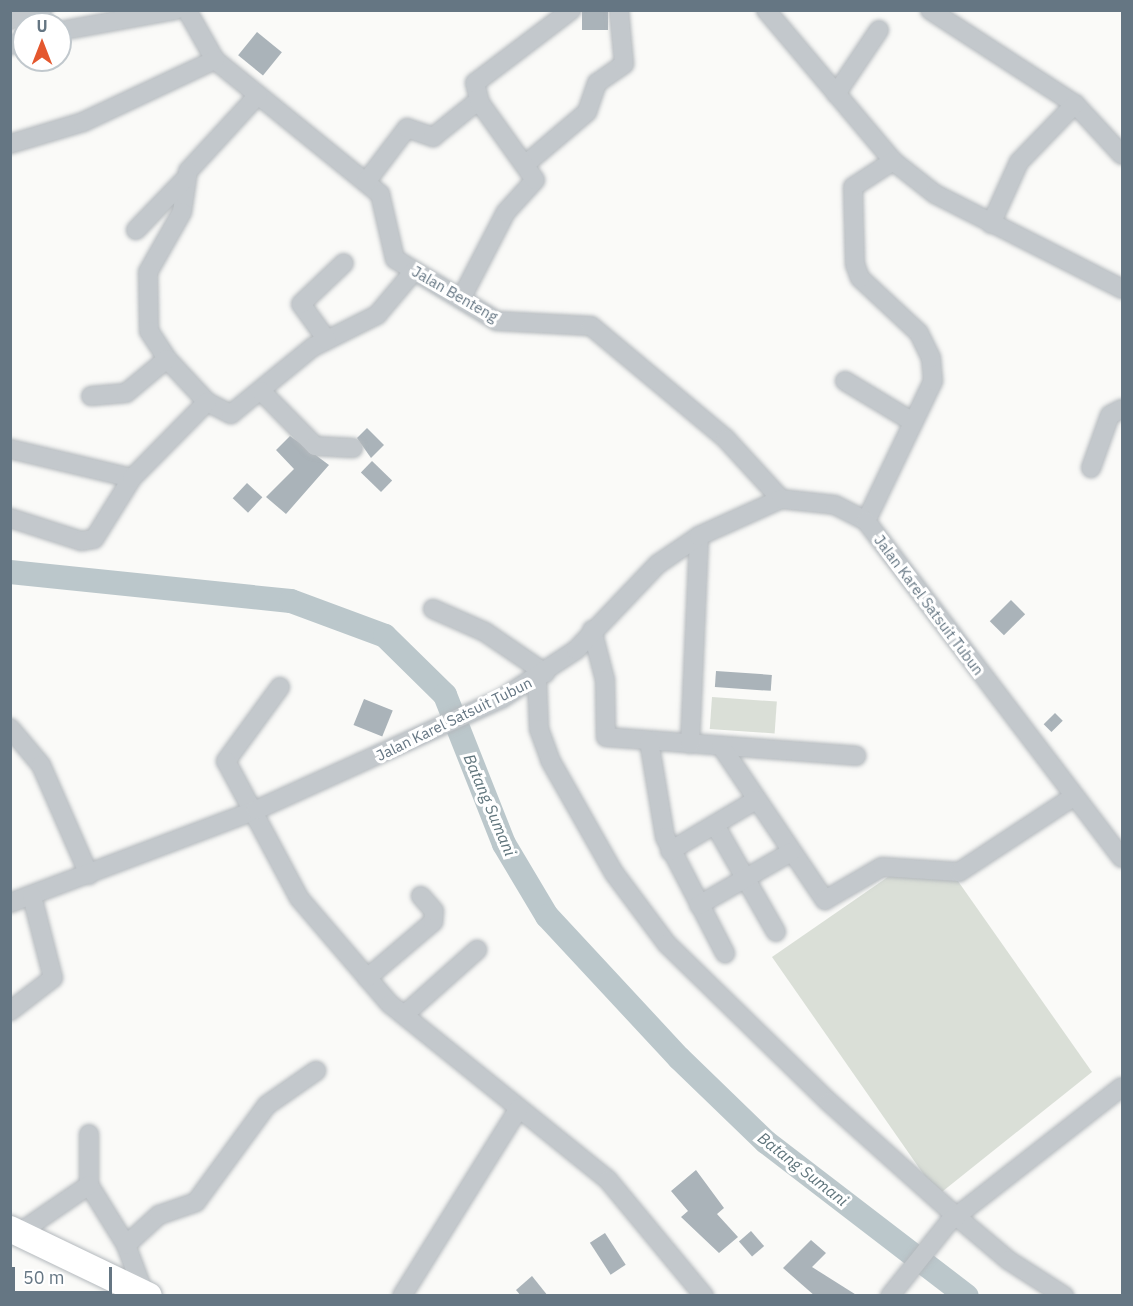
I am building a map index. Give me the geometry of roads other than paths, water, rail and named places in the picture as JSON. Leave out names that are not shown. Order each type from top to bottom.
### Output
[{"type":"highway","points":[[15,1231],[147,1294]]},
{"type":"street","points":[[461,300],[506,212],[534,183],[527,163],[479,100],[477,81],[571,10]]},
{"type":"street","points":[[527,163],[587,112],[597,83],[624,64],[619,10]]},
{"type":"street","points":[[766,10],[893,161],[935,194],[1122,289]]},
{"type":"street","points":[[930,10],[1075,104],[1122,155]]},
{"type":"street","points":[[72,26],[105,16],[184,11]]},
{"type":"street","name":"Jalan Benteng","points":[[184,11],[215,60],[380,194],[389,249],[414,271],[497,321],[591,326],[726,439],[781,499]]},
{"type":"street","points":[[836,94],[879,30]]},
{"type":"street","points":[[10,144],[82,122],[215,60]]},
{"type":"street","points":[[258,95],[192,163],[186,177],[182,212],[146,282],[149,332],[168,359],[207,402],[231,414],[327,340],[377,315],[414,271]]},
{"type":"street","points":[[366,182],[407,128],[433,137],[479,100]]},
{"type":"street","points":[[991,224],[1018,162],[1075,104]]},
{"type":"street","points":[[866,521],[933,381],[931,358],[919,333],[860,278],[855,264],[853,187],[893,161]]},
{"type":"street","points":[[136,230],[186,177]]},
{"type":"street","points":[[327,340],[301,304],[344,263]]},
{"type":"street","points":[[91,396],[126,393],[168,359]]},
{"type":"street","points":[[845,381],[913,422]]},
{"type":"street","points":[[261,391],[315,446],[353,448]]},
{"type":"street","points":[[10,518],[91,540],[132,478],[207,402]]},
{"type":"street","points":[[1091,468],[1110,415],[1122,409]]},
{"type":"street","points":[[10,449],[132,478]]},
{"type":"street","name":"Jalan Karel Satsuit Tubun","points":[[10,903],[256,810],[418,740],[501,699],[541,676],[592,630],[658,564],[699,536],[781,499],[835,505],[866,521],[1073,797],[1120,848]]},
{"type":"street","points":[[690,744],[699,536]]},
{"type":"street","points":[[433,609],[485,632],[541,676],[541,739],[638,908],[667,945],[953,1219],[1008,1260],[1064,1296]]},
{"type":"street","points":[[592,630],[606,689],[604,735],[649,741],[856,756]]},
{"type":"street","points":[[280,687],[226,757],[256,810],[299,898],[368,978],[404,1015],[616,1188],[704,1296]]},
{"type":"street","points":[[10,728],[41,765],[89,874]]},
{"type":"street","points":[[649,741],[670,851],[725,953]]},
{"type":"street","points":[[721,746],[821,897],[829,900],[882,867],[959,872],[1073,797]]},
{"type":"street","points":[[670,851],[756,800]]},
{"type":"street","points":[[715,825],[776,932]]},
{"type":"street","points":[[699,905],[791,852]]},
{"type":"street","points":[[10,1011],[53,978],[32,896]]},
{"type":"street","points":[[368,978],[433,922],[434,911],[421,896]]},
{"type":"street","points":[[404,1015],[477,950]]},
{"type":"street","points":[[126,1245],[159,1215],[196,1202],[270,1102],[316,1071]]},
{"type":"street","points":[[890,1296],[953,1219],[1122,1087]]},
{"type":"street","points":[[402,1296],[519,1108]]},
{"type":"street","points":[[89,1134],[89,1185],[126,1245],[147,1294]]},
{"type":"street","points":[[15,1231],[89,1185]]},
{"type":"waterway","name":"Batang Sumani","points":[[10,572],[291,601],[385,636],[445,695],[504,844],[547,916],[679,1058],[766,1142],[967,1296]]}]
